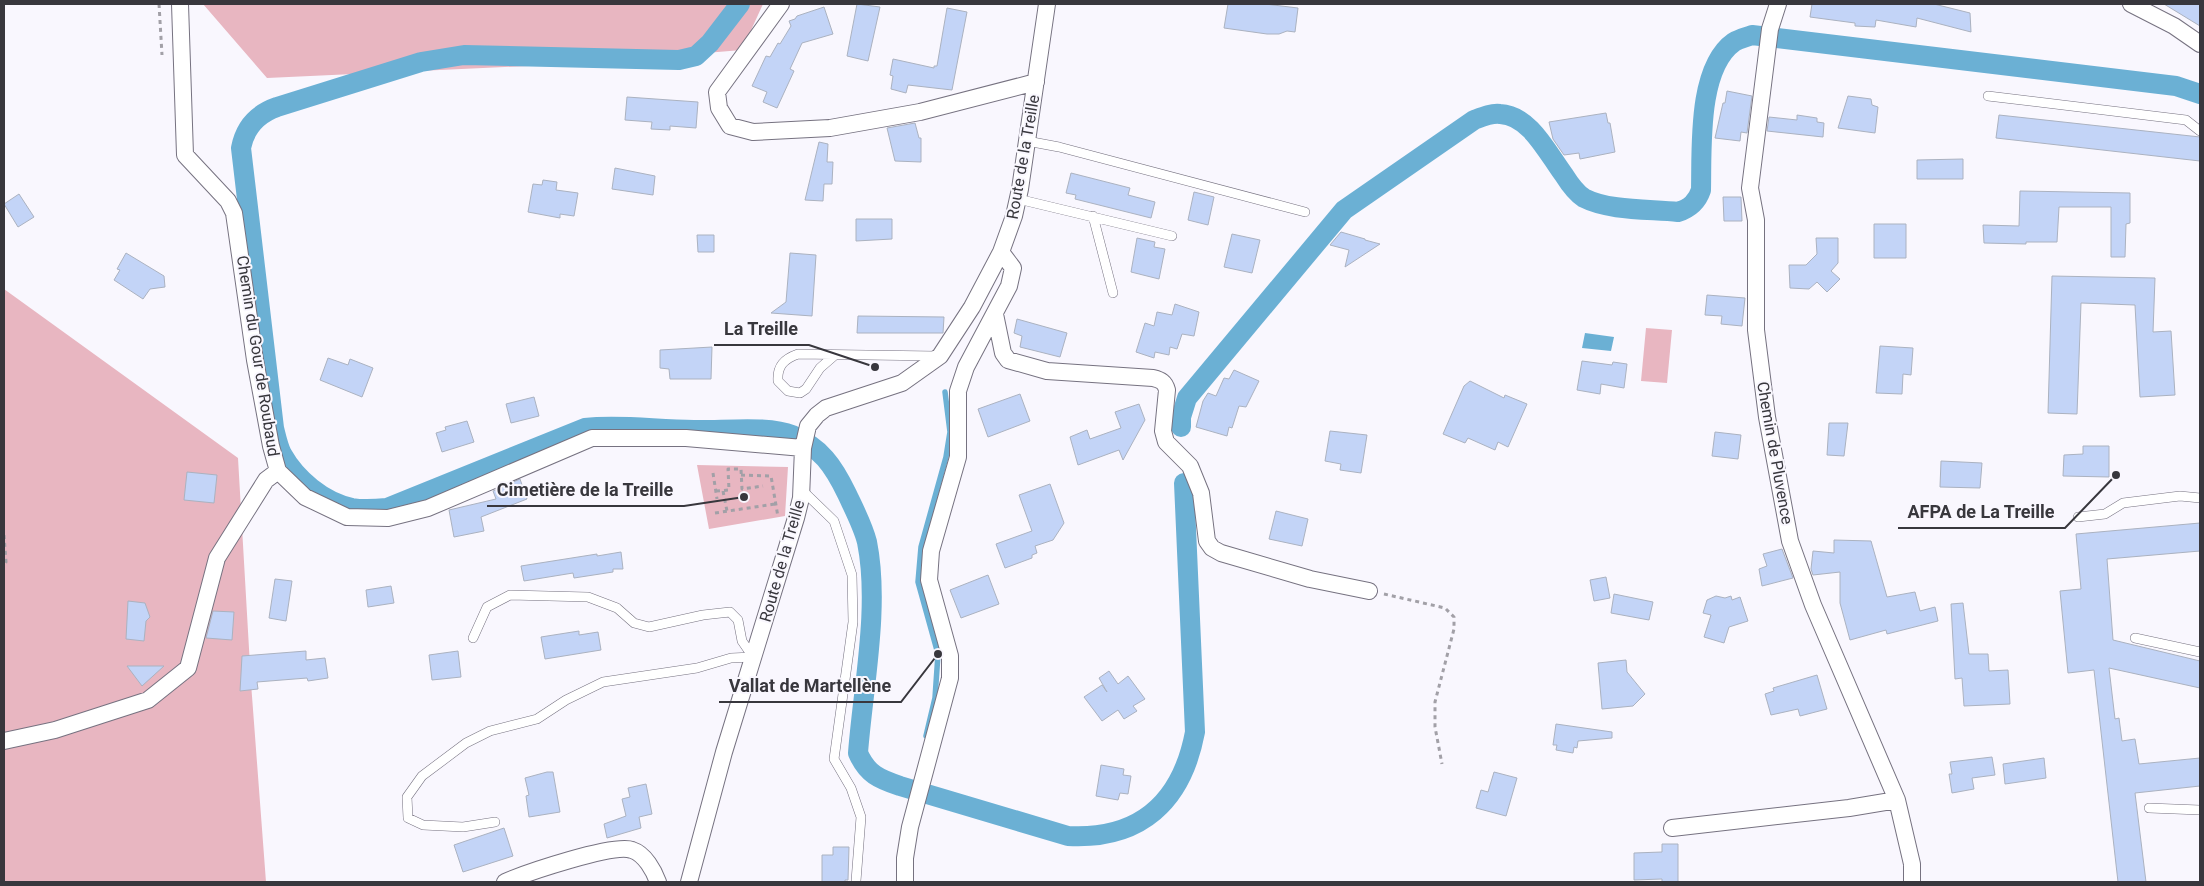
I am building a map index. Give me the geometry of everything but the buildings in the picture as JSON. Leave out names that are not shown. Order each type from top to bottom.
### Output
[{"type":"street","name":"Chemin du Gour de Roubaud","points":[[180,4],[185,155],[228,201],[234,213],[255,360],[271,446],[278,471],[305,497],[347,517],[388,518],[428,508],[592,438],[686,438],[804,444]]},
{"type":"street","points":[[780,4],[717,92],[719,108],[730,126],[753,132],[830,128],[920,112],[1036,82]]},
{"type":"street","name":"Route de la Treille","points":[[689,882],[724,752],[796,518],[802,490],[804,444],[817,415],[826,408],[902,383],[940,356],[972,307],[1001,252],[1014,216],[1047,4]]},
{"type":"street","name":"Chemin de Pluvence","points":[[1778,4],[1770,29],[1750,188],[1756,220],[1756,330],[1766,417],[1790,541],[1813,605],[1897,800],[1912,864],[1912,882]]},
{"type":"street","points":[[2131,4],[2174,26],[2200,44]]},
{"type":"street","points":[[905,882],[905,858],[910,827],[950,678],[950,656],[928,580],[931,551],[958,457],[958,391],[966,366],[1009,286],[1013,268],[1001,252]]},
{"type":"street","points":[[995,314],[1003,353],[1008,360],[1048,371],[1162,381],[1167,390],[1163,430],[1166,442],[1190,466],[1201,494],[1205,533],[1212,548],[1221,553],[1310,579],[1369,591]]},
{"type":"street","points":[[4,741],[56,730],[148,700],[188,668],[217,558],[266,480],[278,471]]},
{"type":"street","points":[[1672,828],[1839,809],[1897,800]]},
{"type":"street","points":[[505,882],[573,860],[617,849],[632,850],[643,857],[652,869],[658,882]]},
{"type":"lane","points":[[1988,96],[2186,120],[2200,130]]},
{"type":"lane","points":[[1027,141],[1059,147],[1305,212]]},
{"type":"lane","points":[[1018,199],[1172,236]]},
{"type":"lane","points":[[1093,216],[1113,293]]},
{"type":"lane","points":[[836,355],[820,368],[806,389],[800,393],[788,391],[778,381],[777,374],[781,365],[792,356],[798,354],[940,356]]},
{"type":"lane","points":[[802,490],[834,521],[852,575],[853,622],[834,759],[851,788],[861,817],[856,881]]},
{"type":"lane","points":[[2078,517],[2105,514],[2123,503],[2180,496],[2200,498]]},
{"type":"lane","points":[[473,638],[487,607],[510,595],[588,597],[617,608],[634,623],[649,627],[703,615],[730,612],[738,620],[742,641],[753,657]]},
{"type":"lane","points":[[2135,638],[2200,652]]},
{"type":"lane","points":[[495,822],[463,827],[423,826],[408,818],[407,798],[422,776],[466,743],[490,731],[537,719],[566,700],[603,682],[697,668],[731,658],[753,657]]},
{"type":"lane","points":[[2149,808],[2200,810]]},
{"type":"path","points":[[716,491],[729,490],[728,469],[741,470],[742,489],[763,486]]},
{"type":"path","points":[[713,473],[716,498]]},
{"type":"path","points":[[741,475],[771,476],[778,517]]},
{"type":"path","points":[[724,490],[727,511]]},
{"type":"path","points":[[715,513],[775,504]]},
{"type":"path","points":[[4,535],[6,562],[4,566]]},
{"type":"path","points":[[1369,591],[1426,602],[1445,608],[1454,617],[1454,628],[1434,702],[1434,727],[1442,764]]},
{"type":"shaded area","points":[[203,4],[763,4],[742,50],[571,64],[267,78]]},
{"type":"shaded area","points":[[4,289],[238,458],[251,683],[266,882],[4,882]]},
{"type":"shaded area","points":[[1646,328],[1672,330],[1667,383],[1641,381]]},
{"type":"shaded area","points":[[697,465],[788,467],[785,516],[709,529]]},
{"type":"water","points":[[1585,333],[1614,337],[1611,351],[1582,348]]},
{"type":"waterway","points":[[740,4],[710,43],[696,56],[679,60],[464,55],[421,62],[277,107],[264,113],[253,122],[243,140],[241,148],[274,428],[282,454],[295,472],[311,488],[331,501],[352,508],[379,509],[387,508],[585,428],[757,429],[792,435],[811,446],[831,466],[842,484],[867,542],[871,567],[871,620],[858,753],[865,766],[875,775],[893,783],[1068,836],[1094,836],[1117,831],[1137,823],[1154,811],[1168,796],[1180,778],[1189,756],[1195,732],[1184,483]]},
{"type":"waterway","points":[[1181,427],[1181,417],[1187,398],[1344,210],[1474,120],[1483,117],[1493,114],[1511,116],[1529,128],[1545,147],[1570,184],[1584,198],[1605,205],[1630,209],[1678,212],[1692,204],[1701,190],[1704,110],[1713,70],[1722,54],[1734,42],[1752,35],[2176,86],[2200,94]]},
{"type":"waterway","points":[[926,736],[935,698],[938,654],[918,582],[921,547],[946,457],[950,432],[945,392]]},
{"type":"place","name":"La Treille","points":[[875,367]]},
{"type":"place","name":"AFPA de La Treille","points":[[2116,475]]},
{"type":"place","name":"Cimetière de la Treille","points":[[744,497]]},
{"type":"place","name":"Vallat de Martellène","points":[[938,654]]}]
